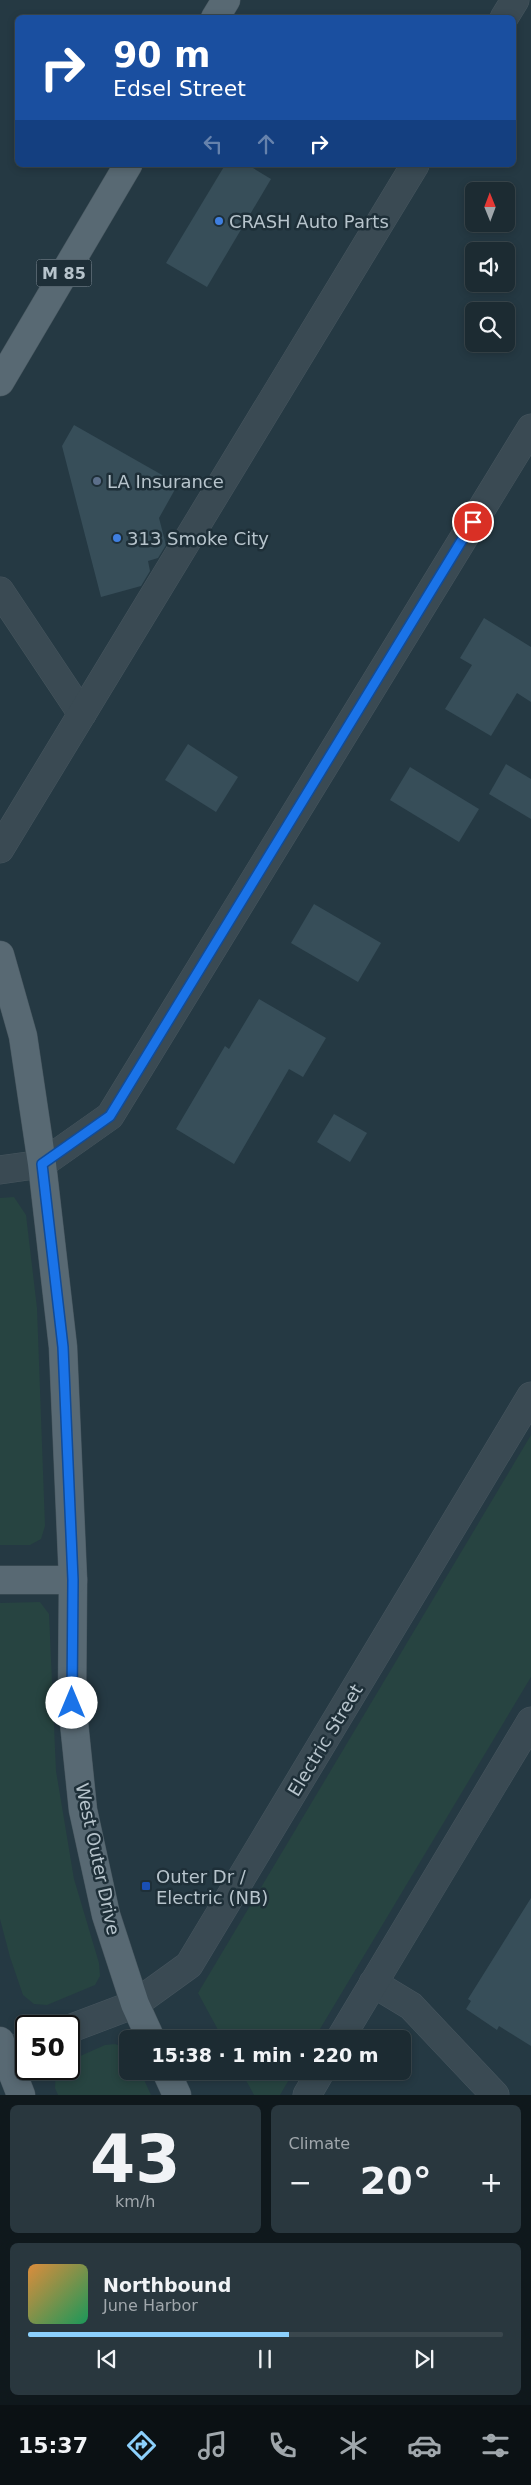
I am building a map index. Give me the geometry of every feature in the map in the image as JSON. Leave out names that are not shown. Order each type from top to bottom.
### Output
[{"type":"main road","points":[[218,15],[226,0]]},
{"type":"main road","name":"M 85","points":[[0,382],[127,167]]},
{"type":"main road","name":"West Outer Drive","points":[[0,955],[23,1036],[42,1164],[63,1347],[73,1580],[72,1703],[83,1810],[106,1915],[135,2004],[147,2030]]},
{"type":"main road","points":[[0,1580],[73,1580]]},
{"type":"main road","points":[[10,2046],[21,2095]]},
{"type":"main road","points":[[170,2080],[176,2095]]},
{"type":"street","points":[[506,15],[515,0]]},
{"type":"street","points":[[0,849],[414,167]]},
{"type":"street","points":[[0,1170],[42,1164],[110,1116],[523,460],[531,428]]},
{"type":"street","points":[[0,591],[82,714]]},
{"type":"street","name":"Electric Street","points":[[80,2025],[135,2004],[189,1965],[531,1396]]},
{"type":"street","points":[[345,2030],[531,1721]]},
{"type":"street","points":[[373,1983],[411,2006],[495,2095]]},
{"type":"street","points":[[306,2095],[315,2080]]},
{"type":"green space","points":[[14,1197],[26,1215],[37,1308],[45,1526],[41,1539],[30,1545],[0,1545],[0,1198]]},
{"type":"green space","points":[[531,1435],[531,1677],[319,2030],[218,2030],[198,1993]]},
{"type":"green space","points":[[40,1602],[49,1614],[56,1771],[74,1879],[99,1963],[100,1976],[95,1985],[47,2005],[34,2004],[23,1995],[0,1919],[0,1603]]},
{"type":"green space","points":[[105,2045],[119,2045],[119,2080],[144,2080],[151,2095],[58,2095],[55,2088],[55,2080],[80,2080],[80,2056]]},
{"type":"green space","points":[[246,2080],[289,2080],[280,2095],[254,2095]]},
{"type":"building","name":"CRASH Auto Parts","points":[[224,167],[251,167],[271,179],[207,287],[166,263]]},
{"type":"building","points":[[74,425],[178,484],[159,518],[166,545],[158,558],[148,561],[150,571],[141,586],[101,597],[62,446]]},
{"type":"building","points":[[484,618],[531,647],[531,702],[517,693],[491,736],[445,709],[472,665],[460,658]]},
{"type":"building","points":[[188,744],[238,777],[216,812],[165,780]]},
{"type":"building","points":[[506,764],[531,779],[531,819],[489,794]]},
{"type":"building","points":[[410,767],[479,809],[459,842],[390,800]]},
{"type":"building","points":[[314,904],[381,943],[358,982],[291,943]]},
{"type":"building","points":[[259,999],[326,1038],[303,1077],[289,1069],[234,1164],[176,1129],[225,1046],[229,1049]]},
{"type":"building","points":[[334,1114],[367,1133],[350,1162],[317,1142]]},
{"type":"building","points":[[531,1898],[531,2046],[499,2026],[497,2030],[466,2009],[471,2001],[468,1999]]},
{"type":"place","name":"CRASH Auto Parts","points":[[219,221]]},
{"type":"place","name":"LA Insurance","points":[[97,481]]},
{"type":"place","name":"313 Smoke City","points":[[117,538]]},
{"type":"place","name":"Outer Dr / Electric (NB)","points":[[146,1886]]},
{"type":"route","points":[[72,1703],[73,1580],[63,1347],[42,1164],[110,1116],[473,522]]}]
